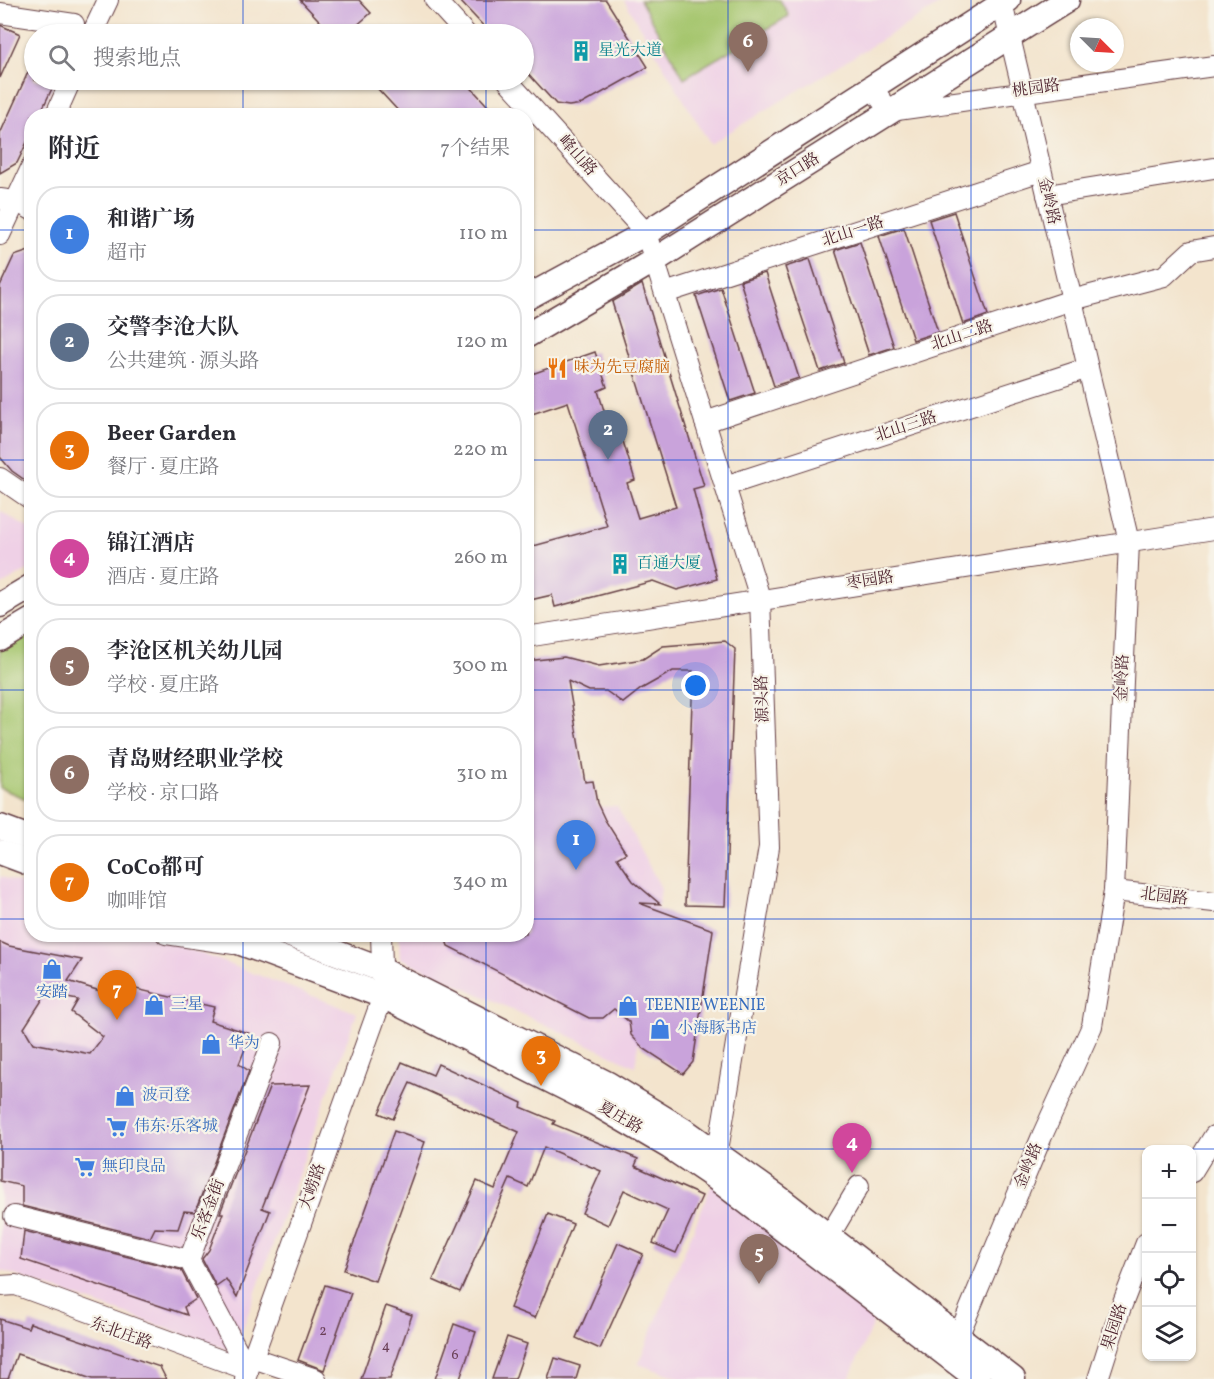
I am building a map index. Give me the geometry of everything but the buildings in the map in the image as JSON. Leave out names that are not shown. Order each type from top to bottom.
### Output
[{"type":"main road","name":"京口路","points":[[534,331],[655,260],[1067,0]]},
{"type":"main road","name":"京口路","points":[[534,294],[646,233],[1005,2]]},
{"type":"main road","points":[[0,605],[24,591]]},
{"type":"main road","points":[[0,639],[24,625]]},
{"type":"main road","points":[[0,828],[24,836]]},
{"type":"main road","points":[[0,852],[24,861]]},
{"type":"main road","name":"夏庄路","points":[[238,942],[383,996],[595,1103],[670,1147],[716,1165]]},
{"type":"main road","name":"夏庄路","points":[[308,942],[382,970],[608,1084],[824,1246],[958,1337],[1013,1379]]},
{"type":"main road","name":"夏庄路","points":[[824,1246],[978,1379]]},
{"type":"street","points":[[97,24],[108,0]]},
{"type":"street","points":[[435,0],[457,24]]},
{"type":"street","name":"金岭路","points":[[958,1337],[1042,1136],[1092,1026],[1114,891],[1129,542],[1022,91],[1005,2]]},
{"type":"street","points":[[0,13],[74,24]]},
{"type":"street","name":"桃园路","points":[[890,111],[1214,66]]},
{"type":"street","points":[[871,87],[890,111]]},
{"type":"street","points":[[59,108],[67,90]]},
{"type":"street","name":"峰山路","points":[[516,90],[532,108]]},
{"type":"street","name":"峰山路","points":[[534,110],[646,233]]},
{"type":"street","points":[[1047,195],[1214,168]]},
{"type":"street","name":"北山一路","points":[[665,293],[1041,171]]},
{"type":"street","points":[[0,236],[24,184]]},
{"type":"street","name":"源头路","points":[[646,233],[759,598],[769,847],[716,1165]]},
{"type":"street","name":"北山二路","points":[[705,422],[1072,300],[1164,276],[1191,251],[1214,248]]},
{"type":"street","name":"北山三路","points":[[724,486],[1088,368]]},
{"type":"street","points":[[0,478],[24,494]]},
{"type":"street","name":"枣园路","points":[[534,636],[759,598],[1214,529]]},
{"type":"street","name":"北园路","points":[[1114,891],[1214,902]]},
{"type":"street","points":[[221,942],[248,946]]},
{"type":"street","points":[[381,942],[383,996]]},
{"type":"street","name":"大崂路","points":[[247,1371],[383,996]]},
{"type":"street","name":"乐客金街","points":[[247,1371],[189,1260],[272,1043]]},
{"type":"street","points":[[1196,1164],[1214,1136]]},
{"type":"street","points":[[824,1246],[859,1186]]},
{"type":"street","points":[[14,1216],[189,1260]]},
{"type":"street","name":"果园路","points":[[1098,1379],[1120,1310],[1142,1253]]},
{"type":"street","points":[[0,1286],[15,1285],[247,1371],[315,1379]]},
{"type":"shaded area","points":[[624,0],[947,0],[710,144]]},
{"type":"shaded area","points":[[0,511],[24,526],[24,572],[0,586]]},
{"type":"shaded area","points":[[617,806],[661,888],[635,1066],[400,958],[399,942],[534,942],[534,812]]},
{"type":"shaded area","points":[[0,876],[24,885],[24,942],[171,942],[357,1013],[234,1352],[0,1270]]},
{"type":"shaded area","points":[[714,1179],[879,1309],[849,1379],[683,1379],[638,1364]]},
{"type":"green space","points":[[640,0],[780,0],[789,16],[684,78]]},
{"type":"green space","points":[[24,632],[24,798],[0,788],[0,646]]},
{"type":"place","name":"星光大道","points":[[581,51]]},
{"type":"place","name":"青岛财经职业学校","points":[[748,72]]},
{"type":"place","name":"味为先豆腐脑","points":[[557,368]]},
{"type":"place","name":"交警李沧大队","points":[[608,460]]},
{"type":"place","name":"百通大厦","points":[[620,564]]},
{"type":"place","name":"和谐广场","points":[[576,870]]},
{"type":"place","name":"安踏","points":[[52,969]]},
{"type":"place","name":"三星","points":[[154,1005]]},
{"type":"place","name":"TEENIE WEENIE","points":[[628,1006]]},
{"type":"place","name":"CoCo都可","points":[[117,1020]]},
{"type":"place","name":"小海豚书店","points":[[660,1029]]},
{"type":"place","name":"华为","points":[[211,1044]]},
{"type":"place","name":"Beer Garden","points":[[541,1086]]},
{"type":"place","name":"波司登","points":[[125,1096]]},
{"type":"place","name":"伟东·乐客城","points":[[117,1127]]},
{"type":"place","name":"無印良品","points":[[85,1167]]},
{"type":"place","name":"锦江酒店","points":[[852,1173]]},
{"type":"place","name":"李沧区机关幼儿园","points":[[759,1284]]}]
